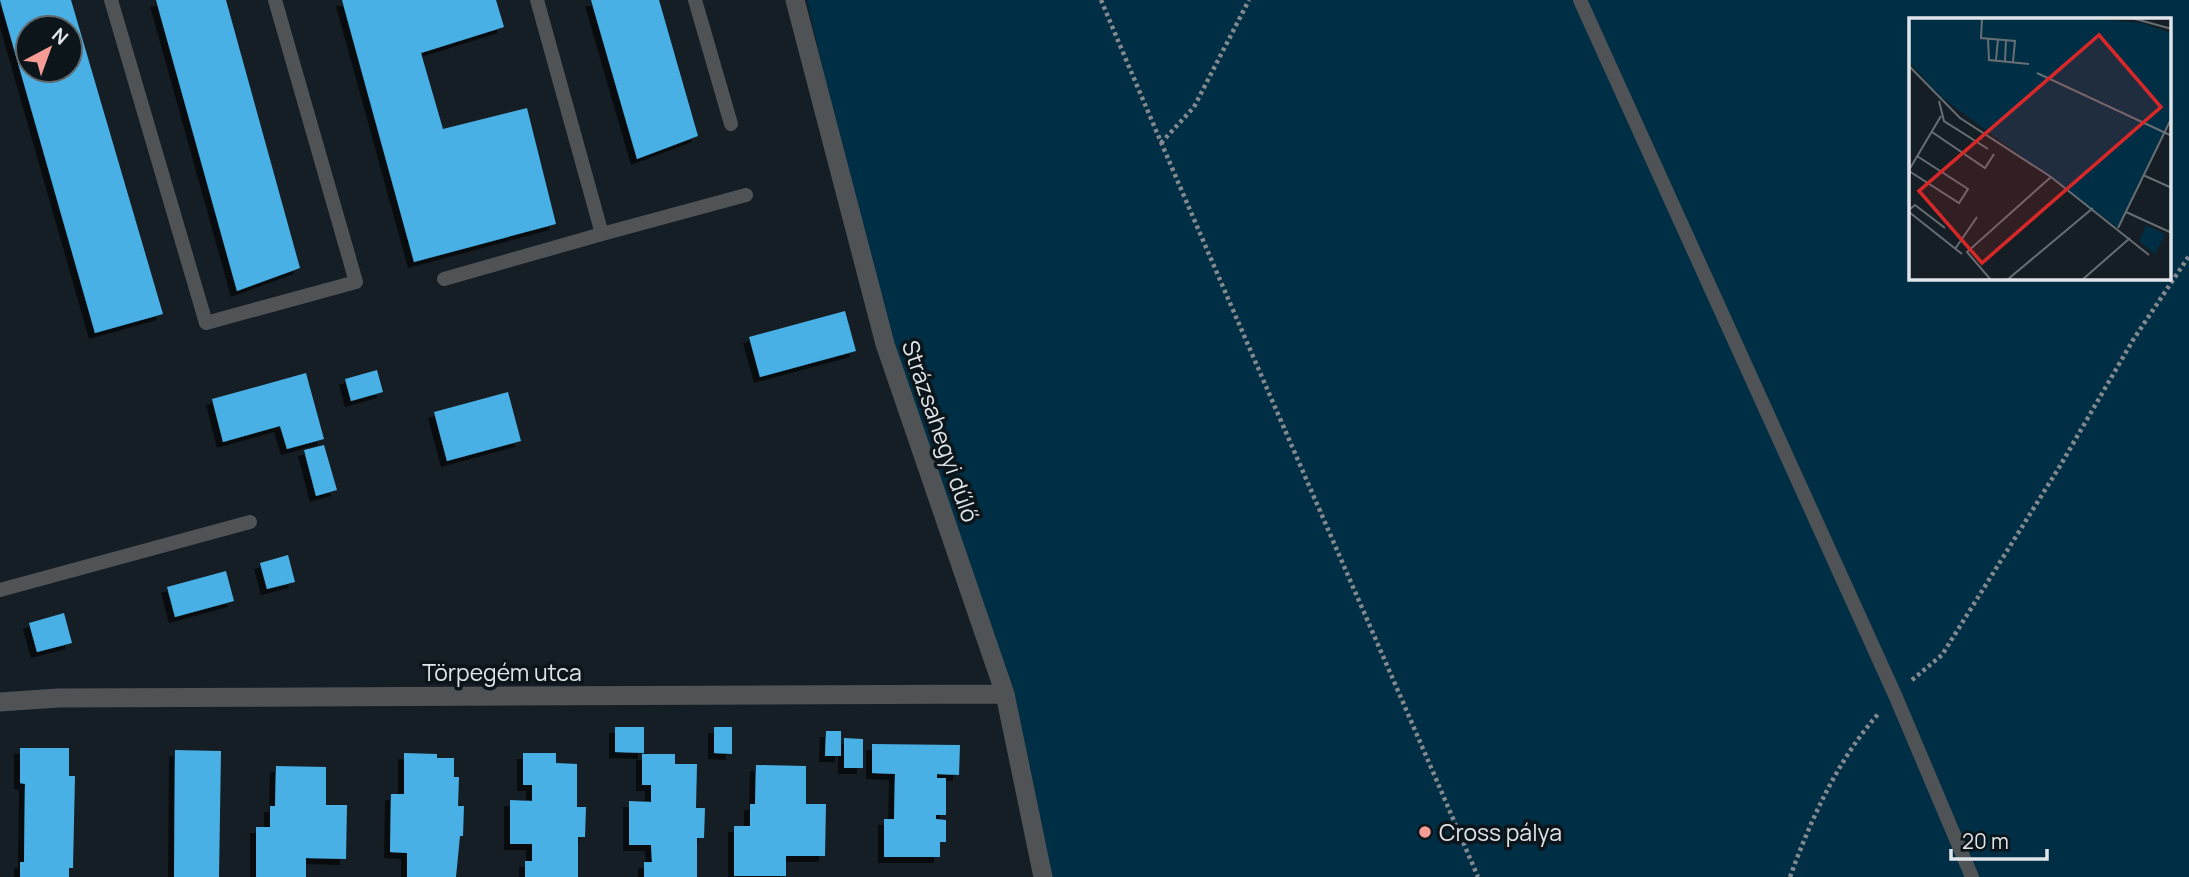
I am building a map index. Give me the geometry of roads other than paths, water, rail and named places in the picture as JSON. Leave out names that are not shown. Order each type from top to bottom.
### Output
[{"type":"street","name":"Strázsahegyi dűlő","points":[[795,0],[885,344],[1004,694],[1043,877]]},
{"type":"street","name":"Törpegém utca","points":[[0,702],[58,698],[1004,694]]},
{"type":"lane","points":[[111,0],[206,323],[356,282],[275,0]]},
{"type":"lane","points":[[537,0],[602,234]]},
{"type":"lane","points":[[695,0],[732,124]]},
{"type":"lane","points":[[1580,0],[1895,695],[1972,877]]},
{"type":"lane","points":[[444,279],[746,195]]},
{"type":"lane","points":[[0,590],[250,522]]},
{"type":"place","name":"Cross pálya","points":[[1425,832]]}]
